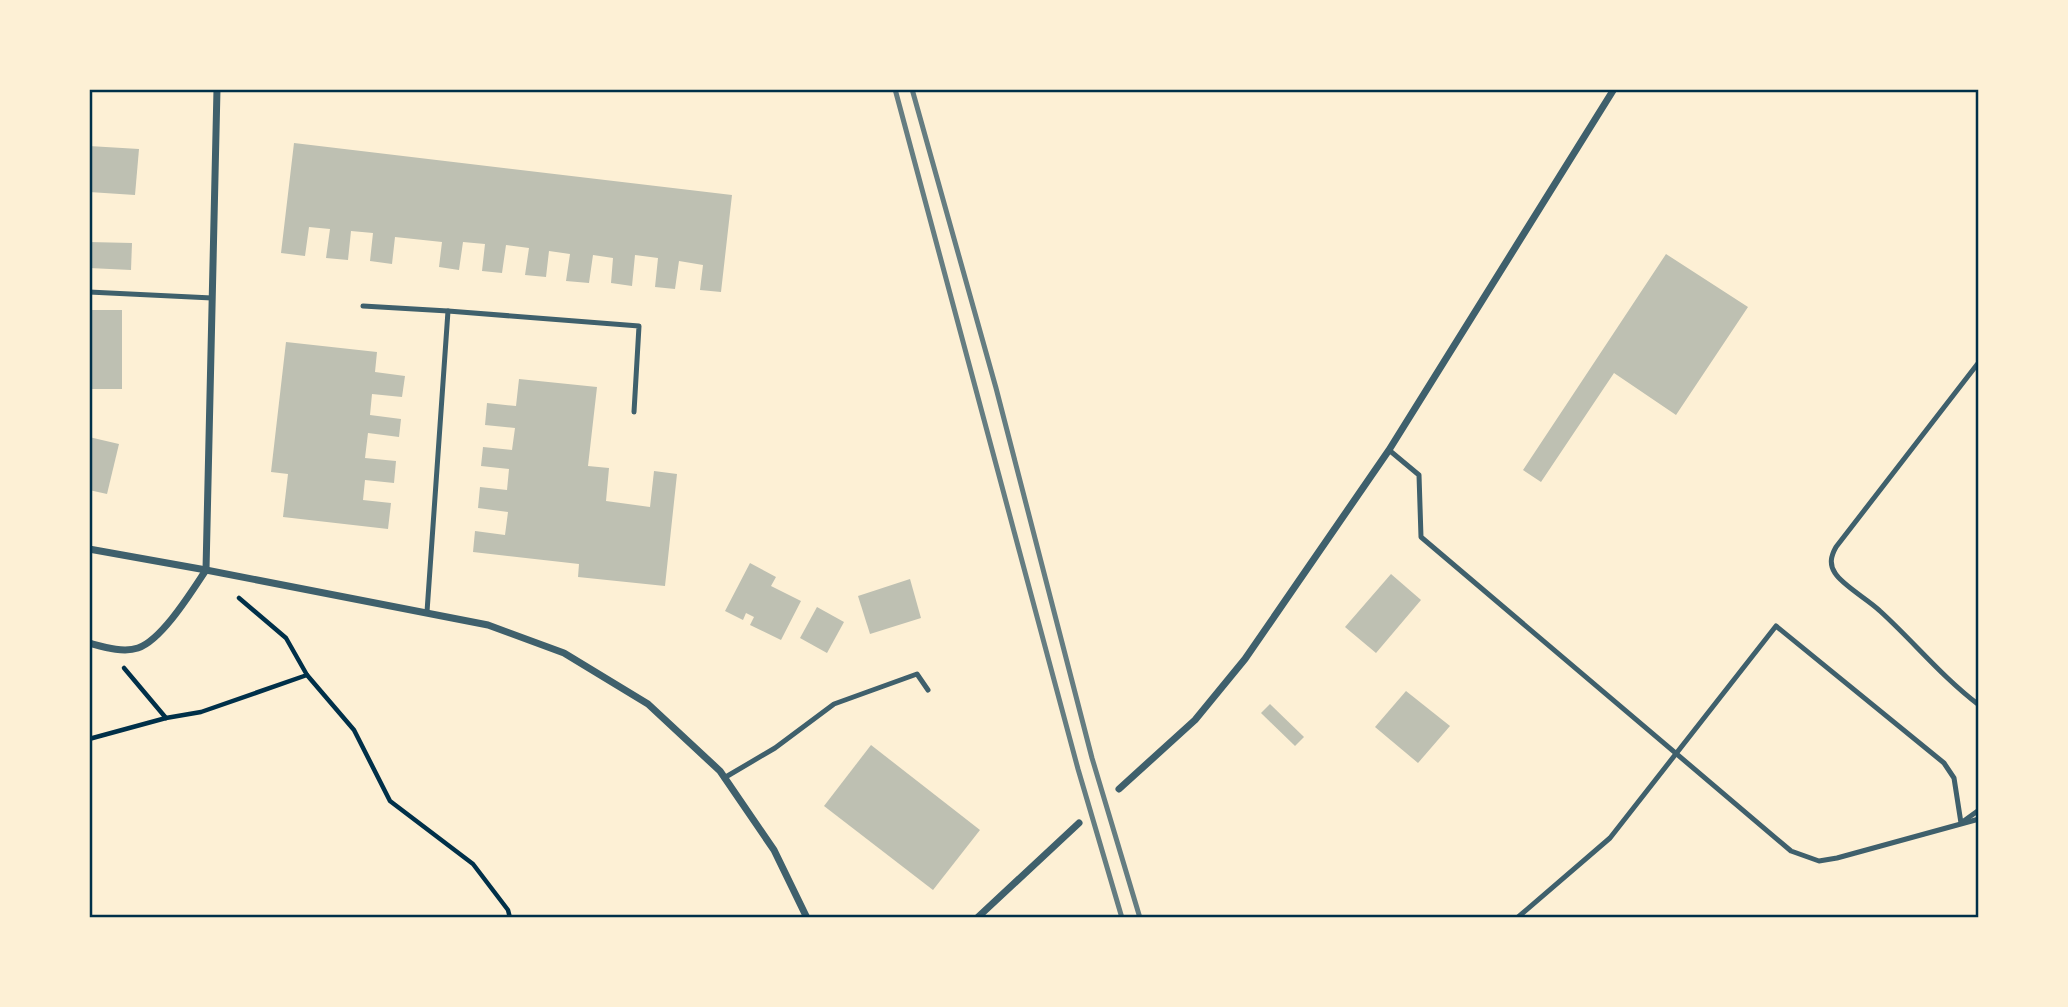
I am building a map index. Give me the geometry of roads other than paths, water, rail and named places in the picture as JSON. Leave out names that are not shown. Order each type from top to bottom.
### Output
[{"type":"street","points":[[89,643],[108,649],[138,648],[154,638],[178,611],[206,570],[217,89]]},
{"type":"street","points":[[1119,789],[1195,720],[1245,659],[1389,450],[1614,89]]},
{"type":"street","points":[[89,550],[488,625],[564,653],[648,704],[720,771],[774,850],[807,918]]},
{"type":"street","points":[[977,918],[1079,823]]},
{"type":"lane","points":[[89,292],[212,298]]},
{"type":"lane","points":[[363,306],[639,326],[634,412]]},
{"type":"lane","points":[[427,612],[448,311]]},
{"type":"lane","points":[[1979,362],[1836,547],[1831,564],[1835,574],[1880,610],[1932,664],[1979,705]]},
{"type":"lane","points":[[1389,450],[1419,475],[1421,537],[1791,850],[1819,860],[1828,859],[1979,818]]},
{"type":"lane","points":[[1517,918],[1610,838],[1776,626],[1944,763],[1954,778],[1961,823]]},
{"type":"lane","points":[[724,778],[775,748],[834,704],[917,674],[928,690]]},
{"type":"lane","points":[[1961,823],[1979,810]]},
{"type":"railway","points":[[895,89],[1078,769],[1122,918]]},
{"type":"railway","points":[[912,89],[996,388],[1092,758],[1140,918]]}]
